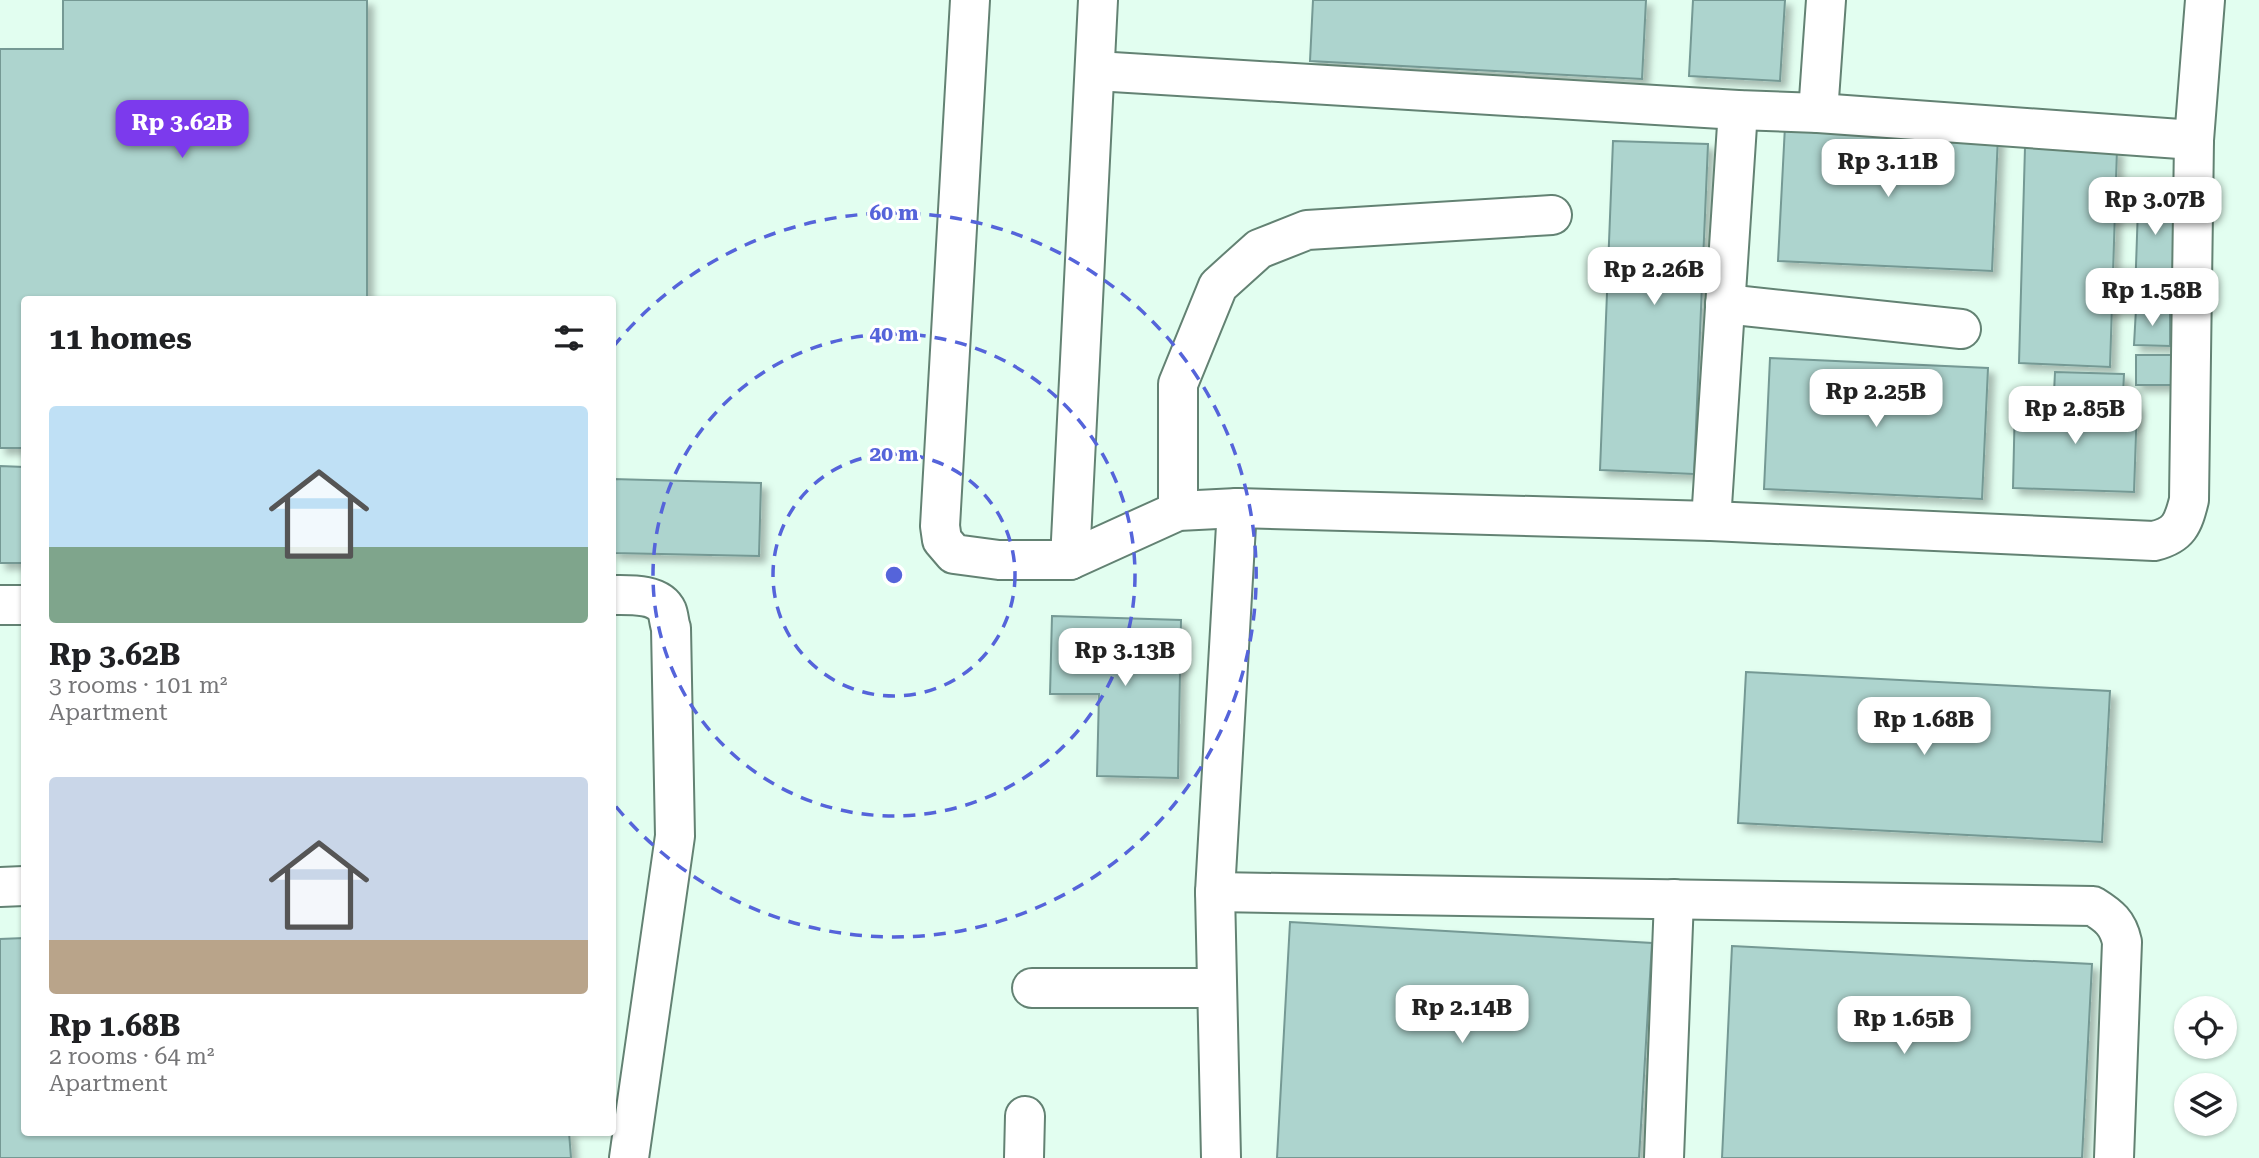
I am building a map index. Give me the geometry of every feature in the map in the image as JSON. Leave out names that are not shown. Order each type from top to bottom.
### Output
[{"type":"lane","points":[[970,0],[940,535],[954,554],[999,560],[1070,560],[1178,512],[1237,508],[1711,521],[2154,541],[2166,538],[2180,528],[2189,500],[2194,140],[2205,0]]},
{"type":"lane","points":[[1070,560],[1098,0]]},
{"type":"lane","points":[[1818,113],[1825,0]]},
{"type":"lane","points":[[1096,71],[1818,113],[2194,140]]},
{"type":"lane","points":[[1711,521],[1738,110]]},
{"type":"lane","points":[[1178,512],[1178,384],[1218,286],[1259,249],[1307,230],[1552,215]]},
{"type":"lane","points":[[1725,304],[1961,329]]},
{"type":"lane","points":[[1221,1158],[1215,892],[1237,508]]},
{"type":"lane","points":[[616,595],[645,597],[661,603],[667,610],[671,628],[675,836],[629,1158]]},
{"type":"lane","points":[[0,605],[21,605]]},
{"type":"lane","points":[[0,887],[21,886]]},
{"type":"lane","points":[[1215,892],[2093,906],[2110,917],[2119,928],[2122,942],[2114,1158]]},
{"type":"lane","points":[[1664,1158],[1674,899]]},
{"type":"lane","points":[[1032,988],[1217,988]]},
{"type":"lane","points":[[1024,1158],[1025,1116]]},
{"type":"building","points":[[63,0],[367,0],[367,296],[21,296],[21,448],[0,448],[0,49],[63,49]]},
{"type":"building","points":[[1313,0],[1646,0],[1642,79],[1310,61]]},
{"type":"building","points":[[1693,0],[1785,0],[1780,81],[1689,76]]},
{"type":"building","points":[[1785,126],[1998,136],[1992,271],[1778,261]]},
{"type":"building","points":[[1613,141],[1708,144],[1694,474],[1600,470]]},
{"type":"building","points":[[2025,147],[2117,149],[2110,367],[2019,363]]},
{"type":"building","points":[[2139,178],[2175,179],[2172,296],[2135,295]]},
{"type":"building","points":[[2136,309],[2170,311],[2170,346],[2134,345]]},
{"type":"building","points":[[2136,355],[2173,355],[2172,385],[2136,385]]},
{"type":"building","points":[[1770,358],[1988,368],[1982,499],[1764,489]]},
{"type":"building","points":[[2055,372],[2124,374],[2123,395],[2054,393]]},
{"type":"building","points":[[2015,401],[2137,405],[2134,492],[2013,488]]},
{"type":"building","points":[[0,466],[21,467],[21,563],[0,563]]},
{"type":"building","points":[[616,479],[761,483],[759,556],[616,553]]},
{"type":"building","points":[[1052,616],[1181,620],[1178,778],[1097,776],[1099,694],[1050,694]]},
{"type":"building","points":[[1746,672],[2110,691],[2102,842],[1738,823]]},
{"type":"building","points":[[1290,922],[1652,943],[1639,1158],[1277,1158]]},
{"type":"building","points":[[21,938],[21,1136],[569,1136],[571,1158],[0,1158],[0,939]]},
{"type":"building","points":[[1732,946],[2092,964],[2082,1158],[1722,1158]]}]
